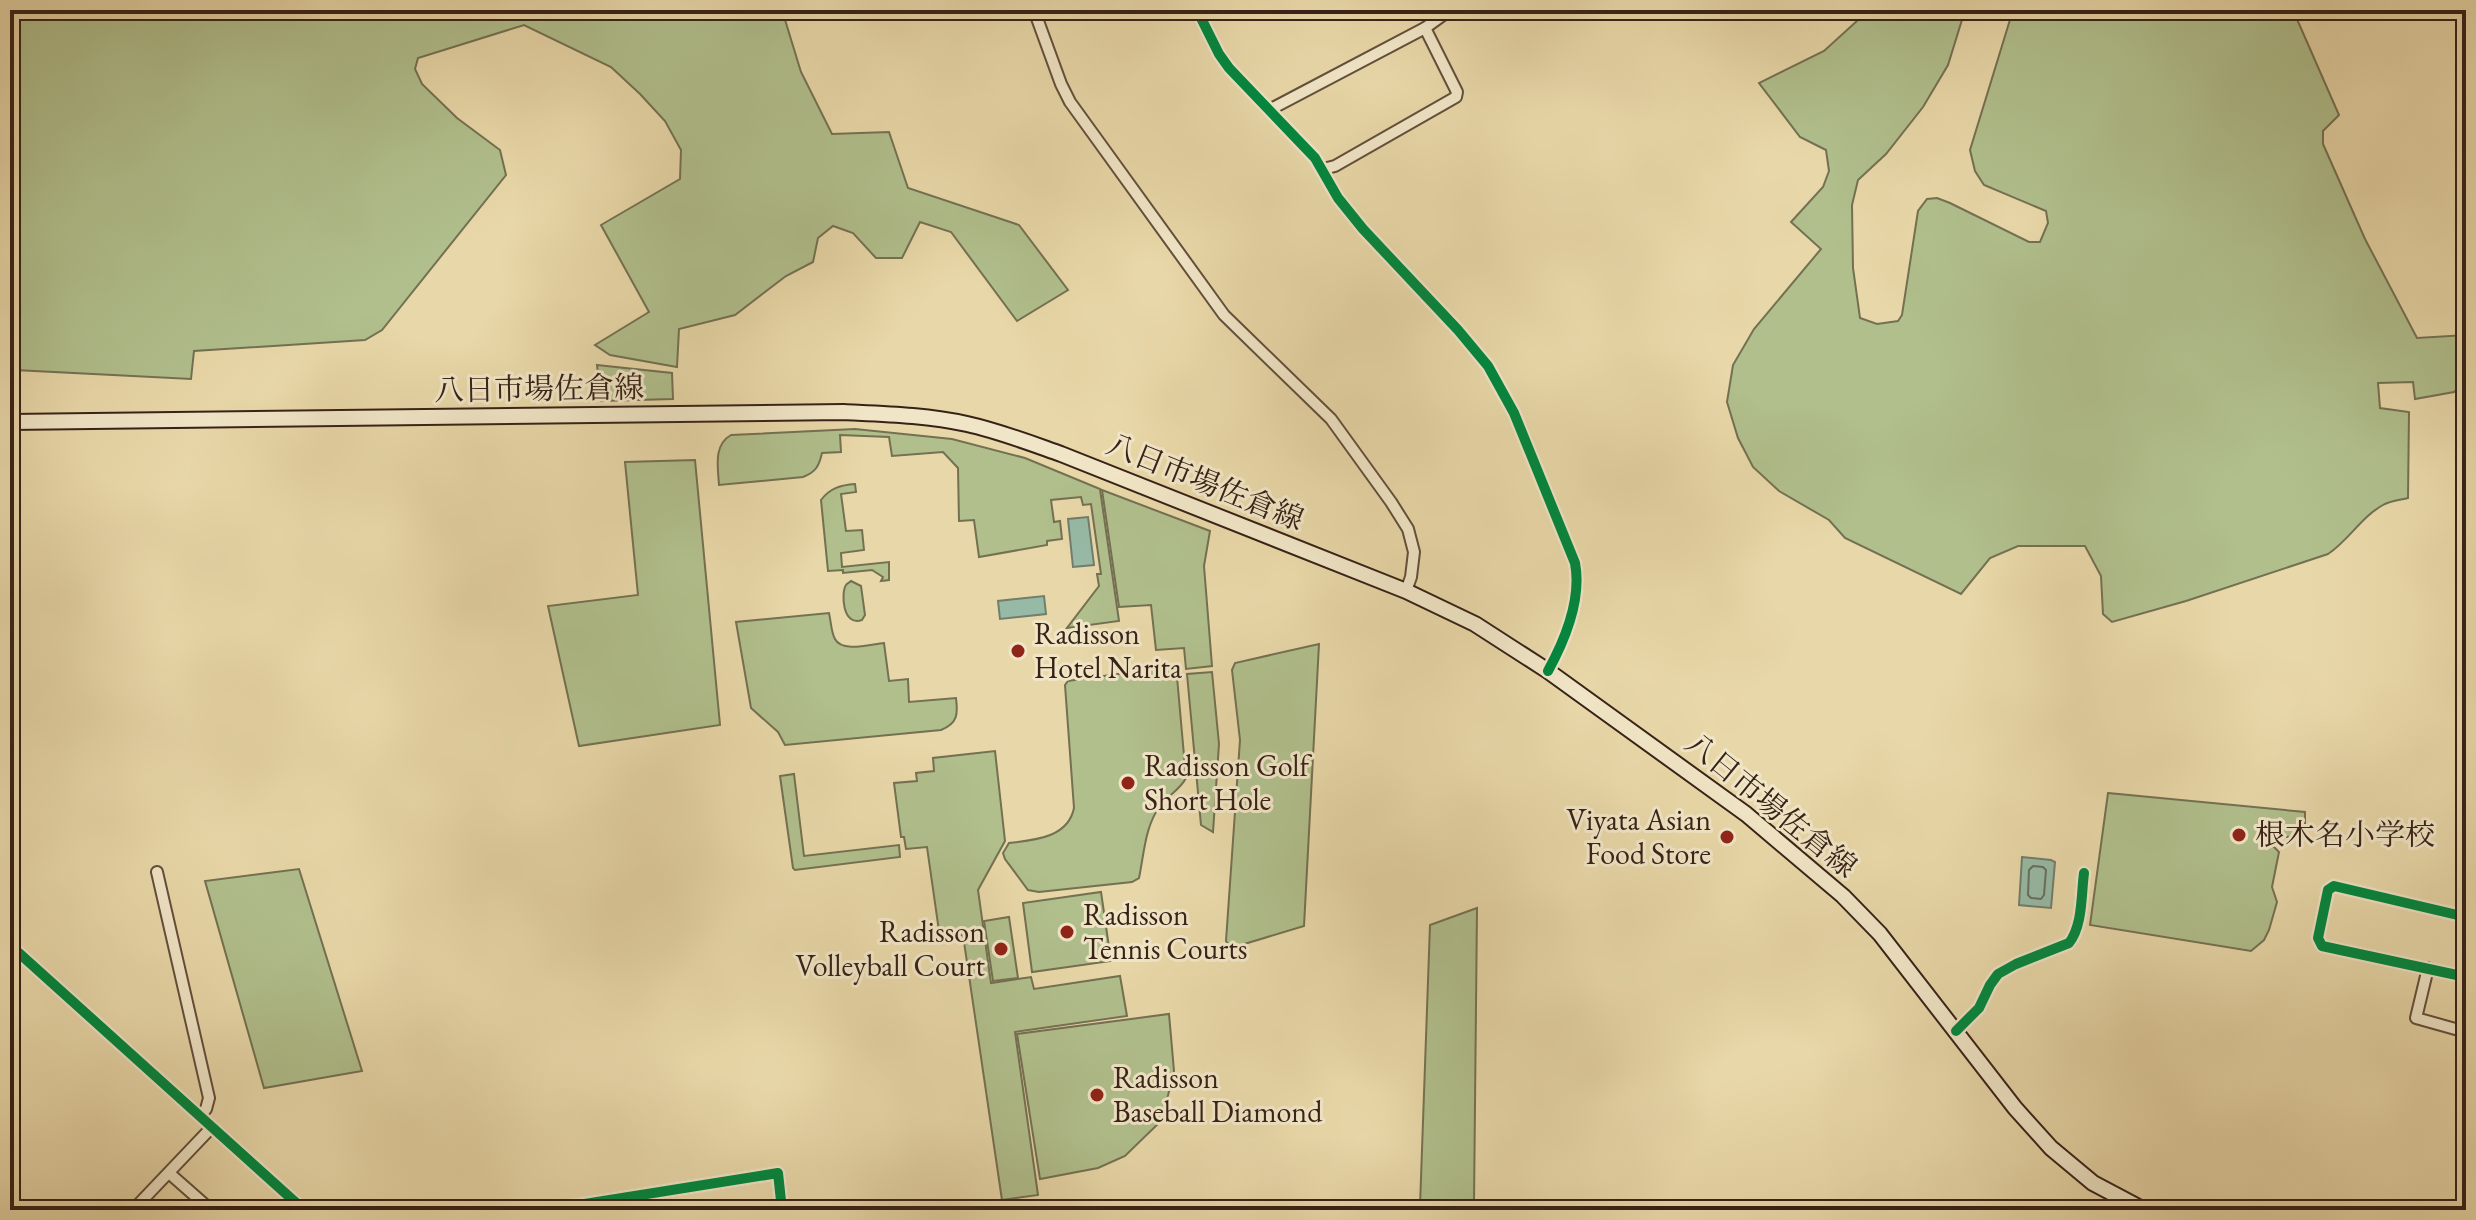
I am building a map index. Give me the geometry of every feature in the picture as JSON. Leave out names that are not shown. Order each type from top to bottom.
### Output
[{"type":"main road","name":"八日市場佐倉線","points":[[10,422],[844,412],[929,418],[1013,436],[1406,591],[1475,624],[1548,671],[1746,814],[1818,873],[1880,934],[2015,1108],[2067,1164],[2093,1183],[2144,1210]]},
{"type":"street","points":[[1034,10],[1070,102],[1184,261],[1231,323],[1331,419],[1391,502],[1408,529],[1414,552],[1406,591]]},
{"type":"street","points":[[1197,10],[1229,68],[1271,109],[1323,169],[1338,198],[1363,229],[1473,347],[1488,366],[1514,413],[1578,577],[1563,643],[1548,671]]},
{"type":"street","points":[[1271,109],[1425,28],[1450,10]]},
{"type":"street","points":[[1323,169],[1335,166],[1456,97],[1457,92],[1425,28]]},
{"type":"street","points":[[157,872],[209,1098],[200,1116]]},
{"type":"street","points":[[1956,1031],[1979,1008],[1998,974],[2069,943],[2077,926],[2084,873]]},
{"type":"street","points":[[2466,917],[2334,886],[2328,890],[2318,938],[2322,946],[2466,977]]},
{"type":"street","points":[[10,945],[304,1210]]},
{"type":"street","points":[[2428,968],[2416,1018],[2466,1032]]},
{"type":"street","points":[[133,1210],[212,1127]]},
{"type":"street","points":[[169,1173],[211,1210]]},
{"type":"street","points":[[547,1210],[594,1206],[778,1173],[782,1210]]},
{"type":"shaded area","points":[[10,10],[782,10],[801,72],[832,134],[889,132],[908,188],[1019,225],[1068,290],[1017,321],[951,232],[920,222],[902,258],[876,258],[853,233],[833,226],[818,238],[813,262],[786,276],[735,315],[679,329],[677,367],[610,355],[595,345],[649,312],[601,225],[680,179],[681,150],[665,121],[611,67],[524,25],[418,58],[415,69],[422,84],[457,118],[500,150],[506,175],[382,330],[365,340],[194,351],[191,379],[15,370],[10,353]]},
{"type":"shaded area","points":[[1869,10],[1965,10],[1948,65],[1923,107],[1886,154],[1858,180],[1852,205],[1853,268],[1860,318],[1877,324],[1898,321],[1902,315],[1918,211],[1927,199],[1937,198],[2029,242],[2040,242],[2048,223],[2046,211],[1984,185],[1975,171],[1970,150],[2013,10],[2293,10],[2339,115],[2323,131],[2323,144],[2365,239],[2417,338],[2466,335],[2466,380],[2454,392],[2415,399],[2413,382],[2378,383],[2380,408],[2409,412],[2408,498],[2389,502],[2375,510],[2328,554],[2112,622],[2103,614],[2101,576],[2085,546],[2018,546],[1990,558],[1961,594],[1845,538],[1829,520],[1779,491],[1753,467],[1738,438],[1727,402],[1733,365],[1754,329],[1821,249],[1791,222],[1823,187],[1829,171],[1826,150],[1800,137],[1759,83],[1824,51]]},
{"type":"shaded area","points":[[597,365],[672,373],[673,399],[601,401]]},
{"type":"shaded area","points":[[855,429],[952,439],[1025,458],[1100,489],[1119,621],[1067,628],[1099,586],[1097,574],[1101,574],[1091,504],[1083,505],[1081,497],[1051,500],[1054,522],[1060,521],[1062,539],[1047,541],[1047,545],[979,557],[974,520],[959,521],[958,468],[943,452],[892,456],[889,437],[840,435],[841,452],[822,453],[816,468],[803,477],[719,485],[719,451],[731,435]]},
{"type":"shaded area","points":[[695,460],[720,725],[579,746],[548,606],[638,595],[625,462]]},
{"type":"shaded area","points":[[855,484],[856,492],[841,494],[846,531],[862,530],[864,550],[841,553],[842,567],[889,562],[889,580],[881,581],[883,577],[872,570],[828,571],[821,500],[836,488]]},
{"type":"shaded area","points":[[1102,490],[1210,531],[1204,566],[1212,666],[1186,669],[1184,648],[1156,650],[1151,605],[1119,607]]},
{"type":"shaded area","points":[[851,581],[861,586],[865,615],[862,620],[850,618],[845,608],[844,589]]},
{"type":"shaded area","points":[[829,613],[835,639],[844,646],[884,643],[889,681],[908,679],[909,702],[956,698],[954,721],[941,730],[785,745],[778,732],[751,708],[736,622]]},
{"type":"shaded area","points":[[1319,644],[1304,926],[1231,948],[1226,941],[1240,740],[1232,670],[1235,663]]},
{"type":"shaded area","name":"Radisson Golf Short Hole","points":[[1168,667],[1175,671],[1177,677],[1186,778],[1163,802],[1151,822],[1139,878],[1132,882],[1039,892],[1028,890],[1003,853],[1009,843],[1049,836],[1071,818],[1074,808],[1065,685],[1068,681]]},
{"type":"shaded area","points":[[1212,672],[1219,744],[1213,832],[1201,825],[1187,674]]},
{"type":"shaded area","points":[[995,751],[1005,841],[978,890],[991,983],[1031,977],[1034,989],[1120,976],[1127,1016],[1015,1032],[1038,1195],[1002,1200],[963,935],[940,938],[927,847],[906,849],[904,837],[901,837],[894,783],[917,781],[916,773],[934,771],[933,758]]},
{"type":"shaded area","points":[[794,774],[804,856],[899,845],[900,857],[795,870],[780,776]]},
{"type":"shaded area","points":[[2108,793],[2305,812],[2305,838],[2274,836],[2270,839],[2279,852],[2272,887],[2277,902],[2264,940],[2251,951],[2090,925]]},
{"type":"shaded area","points":[[299,869],[362,1071],[264,1088],[205,881]]},
{"type":"shaded area","name":"Radisson Tennis Courts","points":[[1101,892],[1111,961],[1032,972],[1023,903]]},
{"type":"shaded area","points":[[1477,908],[1474,1203],[1420,1206],[1430,925]]},
{"type":"shaded area","name":"Radisson Volleyball Court","points":[[1009,917],[1018,978],[993,981],[984,921]]},
{"type":"shaded area","name":"Radisson Baseball Diamond","points":[[1169,1014],[1174,1071],[1162,1120],[1125,1156],[1098,1168],[1040,1179],[1017,1034]]},
{"type":"water","points":[[1088,517],[1094,565],[1073,567],[1068,519]]},
{"type":"water","points":[[1044,596],[1046,614],[1000,619],[998,601]]},
{"type":"water","points":[[2022,857],[2055,862],[2051,908],[2019,905]]},
{"type":"cycle path","points":[[1197,10],[1229,68],[1315,158],[1338,198],[1363,229],[1488,366],[1514,413],[1575,563],[1577,577],[1574,605],[1566,633],[1548,671]]},
{"type":"cycle path","points":[[1956,1031],[1979,1008],[1998,974],[2069,943],[2079,919],[2084,873]]},
{"type":"cycle path","points":[[2466,917],[2334,886],[2328,890],[2318,938],[2322,946],[2466,977]]},
{"type":"cycle path","points":[[10,945],[304,1210]]},
{"type":"cycle path","points":[[547,1210],[778,1173],[782,1210]]},
{"type":"place","name":"Radisson Hotel Narita","points":[[1018,651]]},
{"type":"place","name":"Radisson Golf Short Hole","points":[[1128,783]]},
{"type":"place","name":"根木名小学校","points":[[2239,835]]},
{"type":"place","name":"Viyata Asian Food Store","points":[[1727,837]]},
{"type":"place","name":"Radisson Tennis Courts","points":[[1067,932]]},
{"type":"place","name":"Radisson Volleyball Court","points":[[1001,949]]},
{"type":"place","name":"Radisson Baseball Diamond","points":[[1097,1095]]}]
